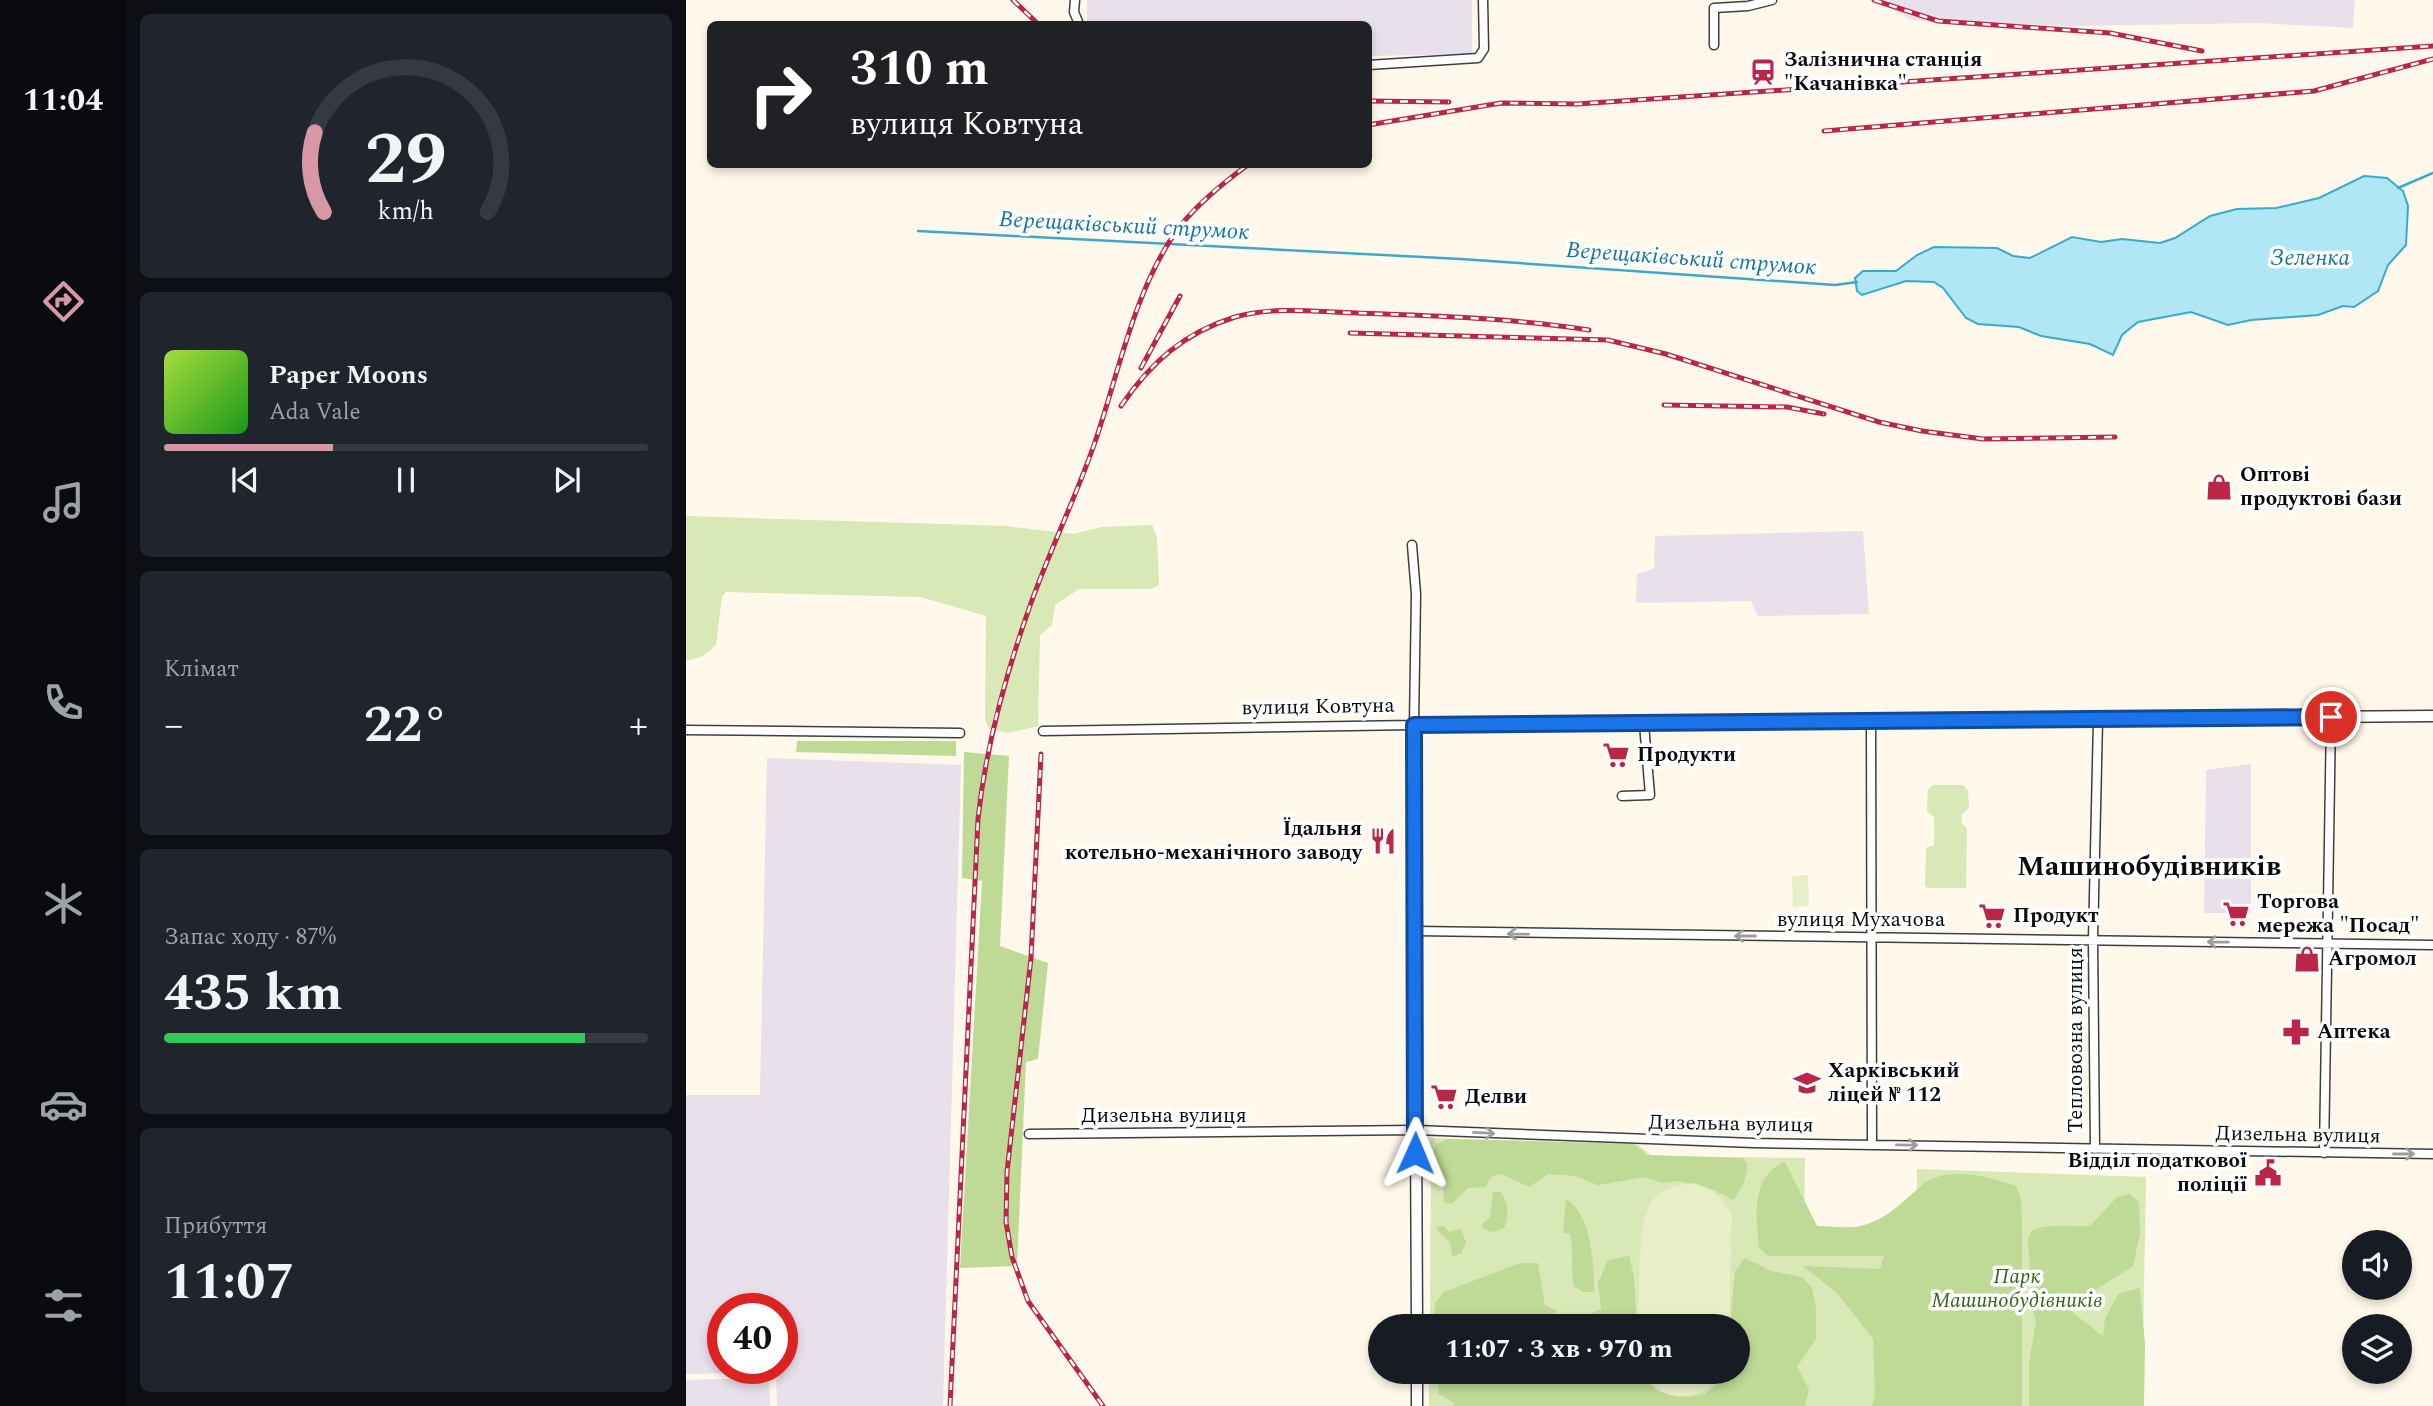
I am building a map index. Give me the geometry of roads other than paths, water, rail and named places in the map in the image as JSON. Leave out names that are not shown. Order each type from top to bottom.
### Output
[{"type":"street","points":[[1075,0],[1074,12],[1078,21]]},
{"type":"street","points":[[1372,65],[1478,58],[1484,49],[1483,0]]},
{"type":"street","points":[[1714,45],[1714,8],[1748,6],[1772,0]]},
{"type":"street","points":[[1412,545],[1416,594],[1414,725],[1417,1314]]},
{"type":"street","name":"вулиця Ковтуна","points":[[1043,731],[2433,716]]},
{"type":"street","points":[[2325,1153],[2331,717]]},
{"type":"street","points":[[1871,720],[1872,1144]]},
{"type":"street","name":"Тепловозна вулиця","points":[[2095,1149],[2093,940],[2098,720]]},
{"type":"street","points":[[1622,796],[1650,795],[1644,724]]},
{"type":"street","points":[[686,730],[960,733]]},
{"type":"street","name":"вулиця Мухачова","points":[[1415,931],[2433,945]]},
{"type":"street","name":"Дизельна вулиця","points":[[1029,1134],[1416,1130],[1712,1142],[2433,1154]]},
{"type":"street","points":[[1417,1384],[1417,1406]]},
{"type":"water","name":"Зеленка","points":[[2364,176],[2387,178],[2403,191],[2408,206],[2406,245],[2388,265],[2378,291],[2354,307],[2343,306],[2318,315],[2251,320],[2228,325],[2191,312],[2138,322],[2122,335],[2113,355],[2090,344],[2041,336],[2019,327],[1978,324],[1966,318],[1943,288],[1934,282],[1906,281],[1862,295],[1857,291],[1855,278],[1863,271],[1896,271],[1917,255],[1934,247],[1997,248],[2013,256],[2030,258],[2072,237],[2101,242],[2122,239],[2160,243],[2175,238],[2210,216],[2237,209],[2276,208],[2319,198]]},
{"type":"waterway","name":"Верещаківський струмок","points":[[2398,188],[2433,173]]},
{"type":"waterway","name":"Верещаківський струмок","points":[[918,231],[1461,259],[1835,285],[1857,282]]},
{"type":"railway","points":[[1013,0],[1035,21]]},
{"type":"railway","points":[[1874,0],[1938,21],[2110,33],[2202,51]]},
{"type":"railway","points":[[1372,124],[1501,103],[1577,104],[2433,46]]},
{"type":"railway","points":[[1824,131],[2314,91],[2433,59]]},
{"type":"railway","points":[[1372,101],[1449,102]]},
{"type":"railway","points":[[950,1406],[978,819],[986,763],[998,709],[1031,603],[1094,445],[1148,282],[1160,257],[1191,213],[1244,168]]},
{"type":"railway","points":[[1141,368],[1180,296]]},
{"type":"railway","points":[[1121,406],[1144,376],[1184,341],[1217,324],[1250,314],[1296,310],[1532,323],[1589,330]]},
{"type":"railway","points":[[1350,333],[1608,340],[1666,354],[1879,422],[1922,431],[1983,439],[2115,437]]},
{"type":"railway","points":[[1664,405],[1787,407],[1824,414]]},
{"type":"railway","points":[[1041,754],[1031,958],[1007,1172],[1006,1222],[1012,1257],[1028,1301],[1103,1406]]},
{"type":"place","name":"Залізнична станція \"Качанівка\"","points":[[1763,72]]},
{"type":"place","name":"Оптові продуктові бази","points":[[2219,487]]},
{"type":"place","name":"Продукти","points":[[1616,755]]},
{"type":"place","name":"Їдальня котельно-механічного заводу","points":[[1383,841]]},
{"type":"place","name":"Торгова мережа \"Посад\"","points":[[2236,914]]},
{"type":"place","name":"Продукт","points":[[1992,916]]},
{"type":"place","name":"Агромол","points":[[2307,959]]},
{"type":"place","name":"Аптека","points":[[2296,1032]]},
{"type":"place","name":"Харківський ліцей № 112","points":[[1807,1083]]},
{"type":"place","name":"Делви","points":[[1444,1097]]},
{"type":"place","name":"Відділ податкової поліції","points":[[2268,1173]]},
{"type":"district","name":"Машинобудівників","points":[[2149,866]]},
{"type":"park label","name":"Парк Машинобудівників","points":[[2017,1289]]}]
